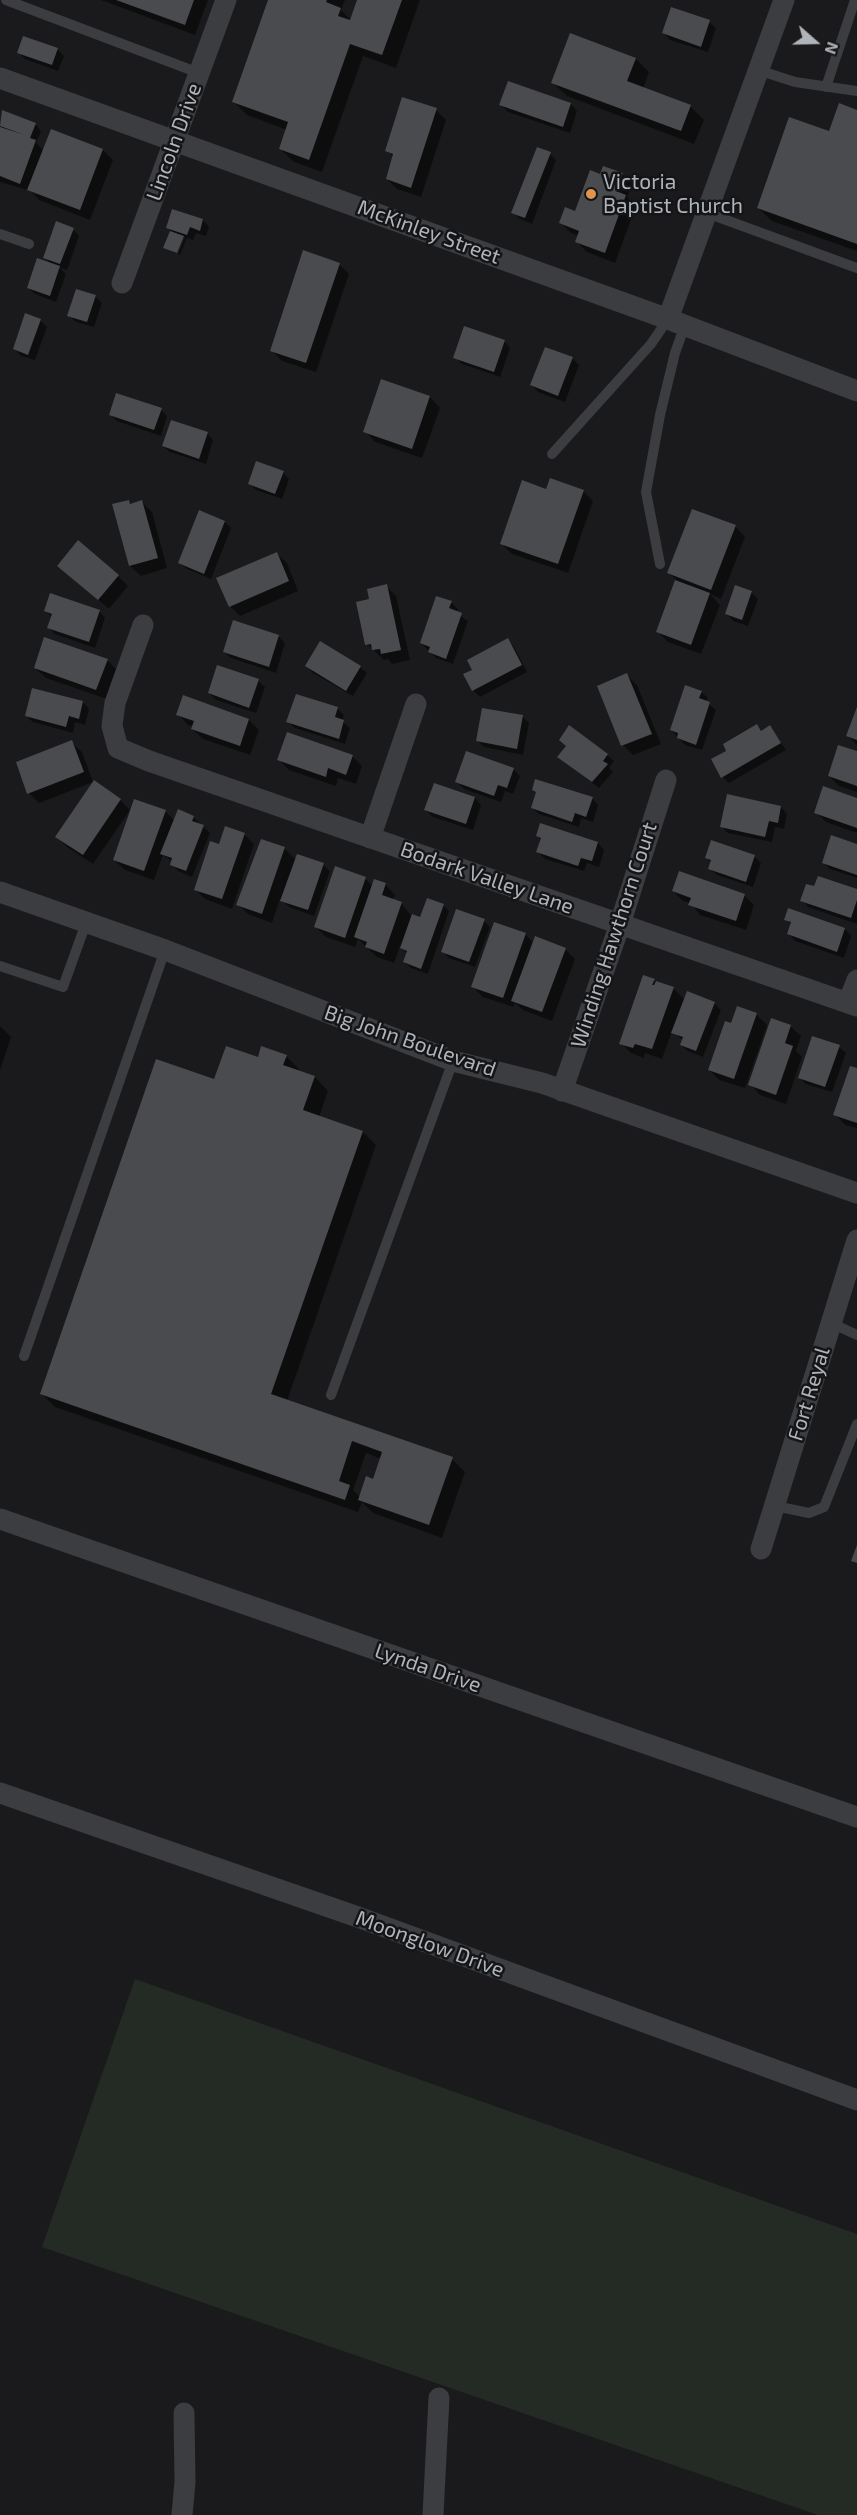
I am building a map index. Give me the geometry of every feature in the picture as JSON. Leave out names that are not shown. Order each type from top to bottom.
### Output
[{"type":"street","name":"Lincoln Drive","points":[[122,283],[226,0]]},
{"type":"street","points":[[676,322],[707,213],[784,0]]},
{"type":"street","name":"McKinley Street","points":[[0,78],[676,322],[857,391]]},
{"type":"street","name":"Bodark Valley Lane","points":[[143,626],[115,703],[112,726],[118,748],[149,761],[853,1005]]},
{"type":"street","points":[[370,838],[416,704]]},
{"type":"street","name":"Winding Hawthorn Court","points":[[562,1090],[620,924],[666,780]]},
{"type":"street","name":"Big John Boulevard","points":[[0,892],[165,950],[453,1061],[562,1090],[857,1194]]},
{"type":"street","points":[[853,1005],[857,980]]},
{"type":"street","name":"Fort Reyal","points":[[761,1549],[857,1240]]},
{"type":"street","name":"Lynda Drive","points":[[0,1519],[857,1817]]},
{"type":"street","name":"Moonglow Drive","points":[[0,1793],[355,1916],[857,2100]]},
{"type":"street","points":[[433,2515],[439,2398]]},
{"type":"street","points":[[182,2515],[185,2482],[184,2413]]},
{"type":"lane","points":[[6,0],[199,73]]},
{"type":"lane","points":[[826,87],[855,0]]},
{"type":"lane","points":[[758,70],[795,82],[857,91]]},
{"type":"lane","points":[[707,213],[857,268]]},
{"type":"lane","points":[[0,234],[29,244]]},
{"type":"lane","points":[[552,454],[646,351],[676,322]]},
{"type":"lane","points":[[660,564],[646,492],[660,415],[675,353],[676,322]]},
{"type":"lane","points":[[0,966],[63,987],[86,922]]},
{"type":"lane","points":[[24,1356],[165,950]]},
{"type":"lane","points":[[331,1395],[453,1061]]},
{"type":"lane","points":[[831,1323],[857,1335]]},
{"type":"lane","points":[[775,1506],[810,1513],[824,1507],[857,1424]]},
{"type":"shaded area","points":[[135,1979],[857,2234],[857,2515],[818,2515],[42,2247]]},
{"type":"building","points":[[116,0],[194,0],[185,25]]},
{"type":"building","points":[[268,0],[327,0],[326,2],[341,8],[338,16],[350,20],[357,0],[402,0],[382,55],[350,44],[309,160],[279,149],[288,122],[232,102]]},
{"type":"building","points":[[671,7],[710,20],[701,47],[662,33]]},
{"type":"building","points":[[570,33],[636,58],[627,81],[691,105],[681,131],[551,83]]},
{"type":"building","points":[[23,36],[58,48],[52,65],[17,53]]},
{"type":"building","points":[[508,81],[571,103],[563,127],[499,105]]},
{"type":"building","points":[[402,97],[437,108],[411,188],[386,179],[393,154],[385,151]]},
{"type":"building","points":[[839,103],[857,110],[857,244],[757,208],[789,117],[829,131]]},
{"type":"building","points":[[2,110],[36,123],[30,138],[36,140],[20,184],[0,176],[0,127],[25,135],[0,126]]},
{"type":"building","points":[[51,129],[103,149],[80,210],[27,190]]},
{"type":"building","points":[[537,147],[551,152],[525,218],[511,213]]},
{"type":"building","points":[[603,166],[623,173],[616,191],[626,195],[605,253],[575,242],[579,231],[559,223],[565,207],[575,211],[590,170],[600,174]]},
{"type":"building","points":[[172,209],[203,219],[200,231],[190,227],[187,235],[166,228]]},
{"type":"building","points":[[56,221],[74,228],[60,264],[43,258]]},
{"type":"building","points":[[170,231],[184,236],[177,253],[163,248]]},
{"type":"building","points":[[303,250],[340,263],[306,363],[270,351]]},
{"type":"building","points":[[37,258],[60,266],[50,296],[27,288]]},
{"type":"building","points":[[76,289],[96,295],[87,322],[67,316]]},
{"type":"building","points":[[25,313],[41,319],[28,355],[13,349]]},
{"type":"building","points":[[464,326],[505,340],[494,372],[453,358]]},
{"type":"building","points":[[545,347],[573,357],[558,396],[530,385]]},
{"type":"building","points":[[381,379],[430,396],[412,449],[363,432]]},
{"type":"building","points":[[116,393],[162,408],[154,430],[109,415]]},
{"type":"building","points":[[171,420],[208,432],[199,459],[162,446]]},
{"type":"building","points":[[256,461],[284,471],[275,494],[248,484]]},
{"type":"building","points":[[550,478],[584,490],[558,564],[500,544],[522,480],[546,489]]},
{"type":"building","points":[[129,500],[130,504],[142,500],[158,558],[129,566],[112,504]]},
{"type":"building","points":[[692,509],[736,525],[711,590],[667,573]]},
{"type":"building","points":[[199,510],[225,521],[204,574],[178,563]]},
{"type":"building","points":[[78,540],[119,575],[98,600],[57,566]]},
{"type":"building","points":[[277,552],[289,581],[229,607],[216,578]]},
{"type":"building","points":[[675,580],[710,593],[691,645],[656,632]]},
{"type":"building","points":[[387,584],[401,650],[381,654],[380,649],[372,650],[371,644],[365,645],[356,602],[369,599],[367,589]]},
{"type":"building","points":[[735,585],[752,591],[742,620],[725,614]]},
{"type":"building","points":[[50,593],[100,610],[89,642],[47,628],[52,614],[44,611]]},
{"type":"building","points":[[436,596],[452,601],[449,608],[462,613],[446,659],[428,652],[430,647],[420,643]]},
{"type":"building","points":[[233,620],[279,635],[269,667],[223,652]]},
{"type":"building","points":[[44,637],[108,659],[96,690],[34,668]]},
{"type":"building","points":[[508,638],[522,665],[472,691],[463,674],[472,670],[467,660]]},
{"type":"building","points":[[320,641],[361,666],[346,691],[305,666]]},
{"type":"building","points":[[217,665],[259,679],[249,708],[208,693]]},
{"type":"building","points":[[627,673],[652,734],[621,746],[597,686]]},
{"type":"building","points":[[685,685],[702,691],[699,698],[710,702],[696,745],[677,738],[678,733],[670,730]]},
{"type":"building","points":[[32,688],[83,701],[79,719],[69,716],[66,727],[25,716]]},
{"type":"building","points":[[296,694],[338,707],[335,717],[344,720],[339,739],[286,722]]},
{"type":"building","points":[[183,695],[249,719],[240,746],[191,729],[194,721],[176,715]]},
{"type":"building","points":[[857,707],[857,740],[846,736]]},
{"type":"building","points":[[482,708],[523,715],[517,749],[476,741]]},
{"type":"building","points":[[757,724],[761,731],[770,725],[781,743],[721,778],[711,759],[726,751],[723,744]]},
{"type":"building","points":[[569,725],[608,754],[603,761],[608,764],[592,782],[557,757],[566,746],[559,740]]},
{"type":"building","points":[[287,732],[353,755],[346,775],[328,768],[326,777],[277,760]]},
{"type":"building","points":[[72,740],[84,772],[27,794],[16,762]]},
{"type":"building","points":[[838,745],[857,751],[857,786],[828,776]]},
{"type":"building","points":[[466,751],[514,768],[507,788],[498,785],[494,796],[455,782]]},
{"type":"building","points":[[535,779],[593,797],[586,817],[575,813],[572,822],[531,808],[536,792],[532,790]]},
{"type":"building","points":[[94,780],[121,799],[83,855],[55,837]]},
{"type":"building","points":[[434,783],[475,797],[466,824],[424,810]]},
{"type":"building","points":[[823,786],[857,798],[857,828],[814,813]]},
{"type":"building","points":[[727,794],[781,806],[778,823],[769,821],[765,837],[720,827]]},
{"type":"building","points":[[134,799],[166,810],[144,871],[113,860]]},
{"type":"building","points":[[178,809],[194,816],[192,821],[204,825],[186,871],[170,865],[172,858],[160,854]]},
{"type":"building","points":[[540,823],[598,842],[592,861],[581,858],[578,866],[536,852],[541,838],[536,836]]},
{"type":"building","points":[[225,826],[245,833],[222,899],[194,890],[210,841],[219,844]]},
{"type":"building","points":[[831,835],[857,844],[857,875],[822,863]]},
{"type":"building","points":[[261,839],[285,847],[262,914],[236,905]]},
{"type":"building","points":[[711,840],[755,855],[746,882],[708,869],[711,860],[705,858]]},
{"type":"building","points":[[297,854],[324,863],[308,910],[280,901]]},
{"type":"building","points":[[335,866],[366,877],[345,938],[314,927]]},
{"type":"building","points":[[679,871],[745,894],[736,921],[688,905],[691,898],[672,891]]},
{"type":"building","points":[[818,876],[857,889],[857,900],[851,918],[800,901],[806,884],[814,886]]},
{"type":"building","points":[[374,879],[386,883],[382,895],[402,902],[384,954],[365,947],[367,942],[354,937]]},
{"type":"building","points":[[427,898],[444,904],[421,969],[403,962],[407,951],[400,948],[412,914],[420,917]]},
{"type":"building","points":[[788,908],[845,928],[837,952],[787,934],[791,922],[784,920]]},
{"type":"building","points":[[456,909],[485,919],[469,962],[441,952]]},
{"type":"building","points":[[494,922],[526,933],[503,998],[471,987]]},
{"type":"building","points":[[535,936],[566,948],[542,1012],[511,1001]]},
{"type":"building","points":[[643,975],[655,979],[652,985],[656,981],[674,987],[652,1049],[635,1044],[633,1048],[619,1044]]},
{"type":"building","points":[[687,991],[715,1002],[696,1051],[680,1045],[683,1037],[671,1033]]},
{"type":"building","points":[[737,1006],[757,1013],[734,1079],[708,1070],[725,1021],[731,1023]]},
{"type":"building","points":[[771,1018],[791,1025],[785,1043],[793,1046],[776,1095],[748,1085]]},
{"type":"building","points":[[812,1036],[840,1045],[825,1087],[798,1078]]},
{"type":"building","points":[[226,1046],[258,1057],[261,1046],[287,1055],[283,1065],[315,1076],[303,1110],[363,1131],[271,1394],[453,1457],[429,1525],[358,1500],[366,1476],[373,1479],[382,1452],[352,1441],[339,1481],[350,1485],[345,1500],[40,1394],[156,1059],[214,1079]]},
{"type":"building","points":[[850,1066],[857,1068],[857,1123],[833,1115]]},
{"type":"building","points":[[857,1545],[857,1563],[851,1561]]},
{"type":"place","name":"Victoria Baptist Church","points":[[591,194]]}]
